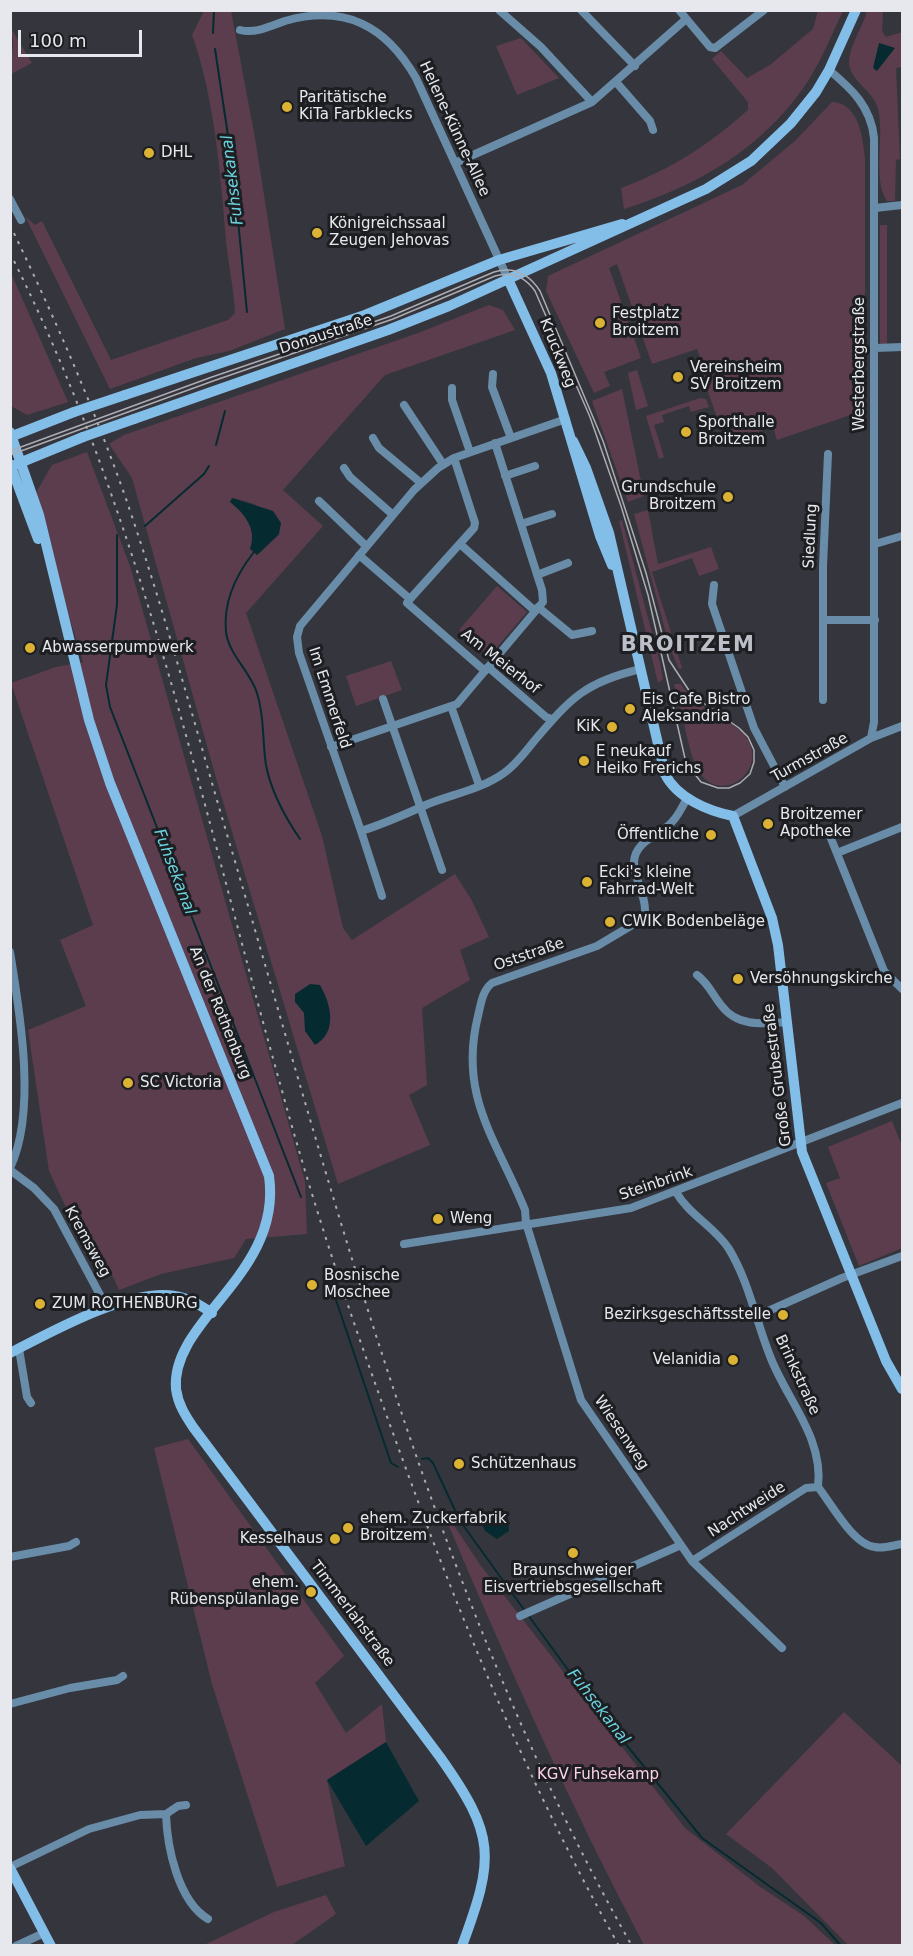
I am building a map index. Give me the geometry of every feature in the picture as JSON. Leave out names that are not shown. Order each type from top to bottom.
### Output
[{"type":"main road","points":[[830,70],[856,10]]},
{"type":"main road","name":"Donaustraße","points":[[13,465],[83,437],[388,330],[586,246],[706,189],[751,161],[791,123],[830,70]]},
{"type":"main road","name":"Donaustraße","points":[[11,435],[365,315],[499,260],[645,217]]},
{"type":"main road","name":"Kruckweg","points":[[508,279],[551,373],[573,441],[586,468],[604,518],[663,768],[670,783],[687,798],[733,816]]},
{"type":"main road","name":"An der Rothenburg","points":[[11,435],[13,465],[53,578],[89,720],[110,783],[269,1176],[270,1202],[261,1240],[245,1269],[212,1313]]},
{"type":"main road","name":"Große Grubestraße","points":[[733,816],[776,932],[800,1142],[886,1361],[903,1389]]},
{"type":"main road","points":[[15,1351],[107,1308],[140,1298],[168,1295],[193,1301],[212,1313]]},
{"type":"main road","name":"Timmerlahstraße","points":[[212,1313],[189,1345],[181,1362],[176,1387],[179,1404],[193,1427],[440,1757],[472,1806],[484,1840],[486,1866],[480,1898],[462,1946]]},
{"type":"main road","points":[[10,1867],[50,1946]]},
{"type":"street","points":[[499,10],[546,53],[591,102]]},
{"type":"street","points":[[581,10],[634,66]]},
{"type":"street","points":[[679,10],[685,20],[710,47],[715,48],[764,10]]},
{"type":"street","name":"Helene-Künne-Allee","points":[[240,30],[249,32],[315,15],[352,15],[375,30],[402,54],[416,78],[508,279]]},
{"type":"street","points":[[455,163],[591,102],[685,20]]},
{"type":"street","name":"Westerbergstraße","points":[[830,70],[851,90],[871,119],[874,138],[874,722],[871,738]]},
{"type":"street","points":[[616,82],[650,120],[653,130]]},
{"type":"street","points":[[10,199],[21,220]]},
{"type":"street","points":[[875,208],[903,205]]},
{"type":"street","points":[[875,348],[903,347]]},
{"type":"street","points":[[493,374],[492,387],[511,438]]},
{"type":"street","points":[[452,388],[452,400],[470,452]]},
{"type":"street","points":[[404,405],[443,464]]},
{"type":"street","name":"Im Emmerfeld","points":[[382,896],[299,653],[297,637],[306,616],[365,545],[421,483],[443,464],[566,418]]},
{"type":"street","points":[[373,438],[379,448],[421,483]]},
{"type":"street","points":[[331,747],[456,704],[543,602],[537,574],[495,444]]},
{"type":"street","name":"Siedlung","points":[[823,700],[828,454]]},
{"type":"street","points":[[410,599],[475,524],[454,458]]},
{"type":"street","points":[[505,476],[535,466]]},
{"type":"street","points":[[344,468],[350,477],[392,514]]},
{"type":"street","points":[[319,501],[365,545]]},
{"type":"street","points":[[521,524],[552,514]]},
{"type":"street","points":[[874,544],[885,543],[903,536]]},
{"type":"street","points":[[460,544],[537,609],[572,635],[592,631]]},
{"type":"street","name":"Am Meierhof","points":[[359,555],[410,599],[407,603],[485,671],[488,667],[552,720]]},
{"type":"street","points":[[537,574],[568,563]]},
{"type":"street","points":[[714,585],[712,604],[754,728],[784,787]]},
{"type":"street","points":[[823,620],[874,620]]},
{"type":"street","points":[[361,831],[479,785],[510,769],[552,720],[589,686],[641,669]]},
{"type":"street","points":[[383,699],[442,870]]},
{"type":"street","points":[[452,706],[479,785]]},
{"type":"street","name":"Turmstraße","points":[[733,816],[871,738],[903,726]]},
{"type":"street","name":"Oststraße","points":[[526,1223],[525,1210],[484,1121],[474,1091],[472,1050],[485,990],[496,980],[597,946],[644,918],[645,910],[634,865],[636,855],[648,838],[674,821],[687,798]]},
{"type":"street","points":[[837,853],[903,827]]},
{"type":"street","points":[[830,836],[884,970],[903,989]]},
{"type":"street","points":[[10,952],[24,1104],[20,1144],[10,1169]]},
{"type":"street","points":[[697,975],[706,982],[728,1013],[739,1020],[763,1023],[787,1022]]},
{"type":"street","name":"Steinbrink","points":[[404,1244],[526,1223],[617,1212],[789,1149],[800,1142],[808,1142],[903,1103]]},
{"type":"street","name":"Kremsweg","points":[[10,1169],[34,1188],[54,1209],[107,1308]]},
{"type":"street","name":"Brinkstraße","points":[[676,1192],[685,1206],[728,1248],[757,1316],[769,1355],[812,1440],[818,1467],[818,1487]]},
{"type":"street","name":"Wiesenweg","points":[[526,1223],[581,1400],[692,1561],[782,1648]]},
{"type":"street","points":[[757,1316],[903,1256]]},
{"type":"street","points":[[15,1351],[27,1397],[31,1403]]},
{"type":"street","points":[[818,1487],[844,1523],[864,1544],[881,1548],[903,1544]]},
{"type":"street","name":"Nachtweide","points":[[692,1561],[806,1488],[818,1487]]},
{"type":"street","points":[[10,1557],[69,1546],[76,1542]]},
{"type":"street","points":[[525,1613],[681,1545]]},
{"type":"street","points":[[10,1704],[54,1692],[117,1680],[123,1676]]},
{"type":"street","points":[[10,1867],[89,1829],[140,1815],[166,1814],[186,1804]]},
{"type":"street","points":[[166,1814],[166,1833],[176,1871],[198,1912],[208,1919]]},
{"type":"street","points":[[16,1946],[44,1933]]},
{"type":"green space","points":[[204,11],[231,11],[255,138],[285,329],[229,351],[196,358],[110,389],[25,216],[35,225],[42,221],[111,360],[228,320],[235,313],[211,109],[200,58],[192,35]]},
{"type":"green space","points":[[818,11],[843,11],[808,81],[772,126],[728,161],[703,176],[678,189],[624,209],[621,188],[657,173],[688,155],[718,135],[748,110],[748,102],[712,59],[721,51],[747,78],[770,65],[813,29]]},
{"type":"green space","points":[[867,11],[883,11],[882,31],[886,37],[902,32],[902,67],[896,68],[900,159],[896,160],[895,201],[887,201],[880,182],[880,120],[876,103],[853,75],[849,63],[851,50]]},
{"type":"green space","points":[[10,27],[32,63],[11,74],[13,39]]},
{"type":"green space","points":[[521,38],[559,78],[517,95],[496,46]]},
{"type":"green space","points":[[832,102],[848,108],[854,115],[861,132],[865,159],[865,410],[777,440],[773,427],[726,442],[700,370],[704,368],[697,349],[652,364],[617,264],[609,268],[641,358],[604,372],[610,386],[594,393],[546,291],[548,276],[742,185],[795,141]]},
{"type":"green space","points":[[880,225],[887,225],[887,348],[880,348]]},
{"type":"green space","points":[[10,271],[68,402],[27,415],[11,406]]},
{"type":"green space","points":[[489,305],[503,310],[515,330],[385,375],[283,490],[323,526],[246,613],[322,836],[343,928],[352,940],[455,874],[471,899],[489,937],[460,950],[470,980],[422,1008],[427,1085],[409,1095],[430,1145],[338,1184],[218,785],[132,478],[109,444],[124,435],[418,333]],"holes":[[[233,498],[255,504],[279,535],[257,555],[251,526]]]},
{"type":"green space","points":[[637,370],[648,406],[636,410],[628,373]]},
{"type":"green space","points":[[622,389],[644,496],[628,502],[592,401]]},
{"type":"green space","points":[[700,398],[706,399],[709,407],[691,412],[689,406],[662,415],[664,422],[654,425],[664,457],[659,459],[646,416]]},
{"type":"green space","points":[[87,452],[130,566],[305,1182],[307,1234],[246,1239],[234,1258],[161,1274],[119,1290],[104,1257],[90,1259],[49,1171],[28,1030],[86,1006],[60,940],[93,925],[11,683],[56,667],[83,662],[33,498],[52,465]]},
{"type":"green space","points":[[648,510],[658,564],[711,547],[719,569],[699,576],[692,558],[652,572],[682,668],[679,669],[670,648],[634,514]]},
{"type":"green space","points":[[622,520],[660,663],[663,679],[658,683],[619,521]]},
{"type":"green space","points":[[497,586],[527,612],[492,653],[485,653],[459,630]]},
{"type":"green space","points":[[391,661],[402,690],[356,706],[346,676]]},
{"type":"green space","points":[[674,684],[681,684],[696,701],[744,735],[750,744],[751,765],[739,781],[720,786],[702,776],[689,746]]},
{"type":"green space","points":[[892,1121],[902,1146],[902,1248],[859,1266],[826,1183],[840,1178],[828,1147]]},
{"type":"green space","points":[[188,1439],[344,1656],[315,1683],[346,1733],[382,1704],[386,1742],[327,1780],[345,1866],[277,1887],[212,1684],[154,1448]]},
{"type":"green space","name":"KGV Fuhsekamp","points":[[453,1524],[481,1566],[685,1828],[759,1886],[804,1916],[835,1945],[644,1945],[566,1790],[518,1685],[449,1526]]},
{"type":"green space","points":[[844,1712],[902,1766],[902,1945],[848,1945],[772,1868],[726,1834]]},
{"type":"green space","points":[[326,1895],[336,1914],[292,1945],[204,1945],[274,1912]]},
{"type":"water","points":[[879,43],[895,48],[877,71],[873,68]]},
{"type":"water","points":[[232,498],[273,511],[281,523],[279,534],[257,555],[250,549],[252,535],[248,522],[230,502]]},
{"type":"water","points":[[310,984],[320,985],[327,1001],[330,1017],[327,1033],[315,1045],[305,1031],[304,1013],[295,1002],[295,994]]},
{"type":"water","points":[[500,1512],[508,1518],[509,1531],[497,1539],[485,1531],[482,1524],[494,1513]]},
{"type":"water","points":[[386,1742],[419,1801],[366,1846],[327,1780]]},
{"type":"waterway","name":"Fuhsekanal","points":[[213,33],[214,10]]},
{"type":"waterway","name":"Fuhsekanal","points":[[215,49],[233,169],[247,312]]},
{"type":"waterway","name":"Fuhsekanal","points":[[216,445],[225,411]]},
{"type":"waterway","name":"Fuhsekanal","points":[[145,526],[204,474],[209,466]]},
{"type":"waterway","name":"Fuhsekanal","points":[[117,535],[117,605],[106,685],[110,707],[301,1197]]},
{"type":"waterway","points":[[254,552],[241,570],[232,590],[226,610],[226,632],[235,656],[250,677],[257,693],[266,765],[271,785],[300,839]]},
{"type":"waterway","name":"Fuhsekanal","points":[[336,1300],[391,1463],[398,1467]]},
{"type":"waterway","name":"Fuhsekanal","points":[[422,1459],[428,1458],[433,1463],[460,1521],[525,1611]]},
{"type":"waterway","name":"Fuhsekanal","points":[[528,1615],[590,1700],[702,1838],[821,1923],[841,1946]]},
{"type":"tram line","points":[[10,451],[212,377],[391,316],[494,272],[508,270],[520,273],[531,280],[540,291],[603,441],[646,573],[669,660],[692,695],[739,728],[748,737],[754,750],[754,762],[750,774],[740,783],[729,788],[718,788],[701,782],[686,763],[648,595],[621,506],[590,417],[535,291],[518,276],[507,274],[495,276],[393,319],[213,381],[10,455]]},
{"type":"railway","points":[[10,225],[57,325],[85,393],[140,541],[357,1276],[450,1551],[504,1685],[564,1817],[632,1946]]},
{"type":"railway","points":[[10,253],[56,353],[97,454],[133,558],[195,769],[294,1135],[339,1278],[388,1419],[428,1528],[502,1710],[558,1830],[619,1946]]},
{"type":"place","name":"Paritätische KiTa Farbklecks","points":[[287,107]]},
{"type":"place","name":"DHL","points":[[149,153]]},
{"type":"place","name":"Königreichssaal Zeugen Jehovas","points":[[317,233]]},
{"type":"place","name":"Festplatz Broitzem","points":[[600,323]]},
{"type":"place","name":"Vereinsheim SV Broitzem","points":[[678,377]]},
{"type":"place","name":"Sporthalle Broitzem","points":[[686,432]]},
{"type":"place","name":"Grundschule Broitzem","points":[[728,497]]},
{"type":"place","name":"Abwasserpumpwerk","points":[[30,648]]},
{"type":"place","name":"Eis Cafe Bistro Aleksandria","points":[[630,709]]},
{"type":"place","name":"KiK","points":[[612,727]]},
{"type":"place","name":"E neukauf Heiko Frerichs","points":[[584,761]]},
{"type":"place","name":"Broitzemer Apotheke","points":[[768,824]]},
{"type":"place","name":"Öffentliche","points":[[711,835]]},
{"type":"place","name":"Ecki's kleine Fahrrad-Welt","points":[[587,882]]},
{"type":"place","name":"CWIK Bodenbeläge","points":[[610,922]]},
{"type":"place","name":"Versöhnungskirche","points":[[738,979]]},
{"type":"place","name":"SC Victoria","points":[[128,1083]]},
{"type":"place","name":"Weng","points":[[438,1219]]},
{"type":"place","name":"Bosnische Moschee","points":[[312,1285]]},
{"type":"place","name":"ZUM ROTHENBURG","points":[[40,1304]]},
{"type":"place","name":"Bezirksgeschäftsstelle","points":[[783,1315]]},
{"type":"place","name":"Velanidia","points":[[733,1360]]},
{"type":"place","name":"Schützenhaus","points":[[459,1464]]},
{"type":"place","name":"ehem. Zuckerfabrik Broitzem","points":[[348,1528]]},
{"type":"place","name":"Kesselhaus","points":[[335,1539]]},
{"type":"place","name":"Braunschweiger Eisvertriebsgesellschaft","points":[[573,1553]]},
{"type":"place","name":"ehem. Rübenspülanlage","points":[[311,1592]]},
{"type":"district","name":"BROITZEM","points":[[688,646]]}]
